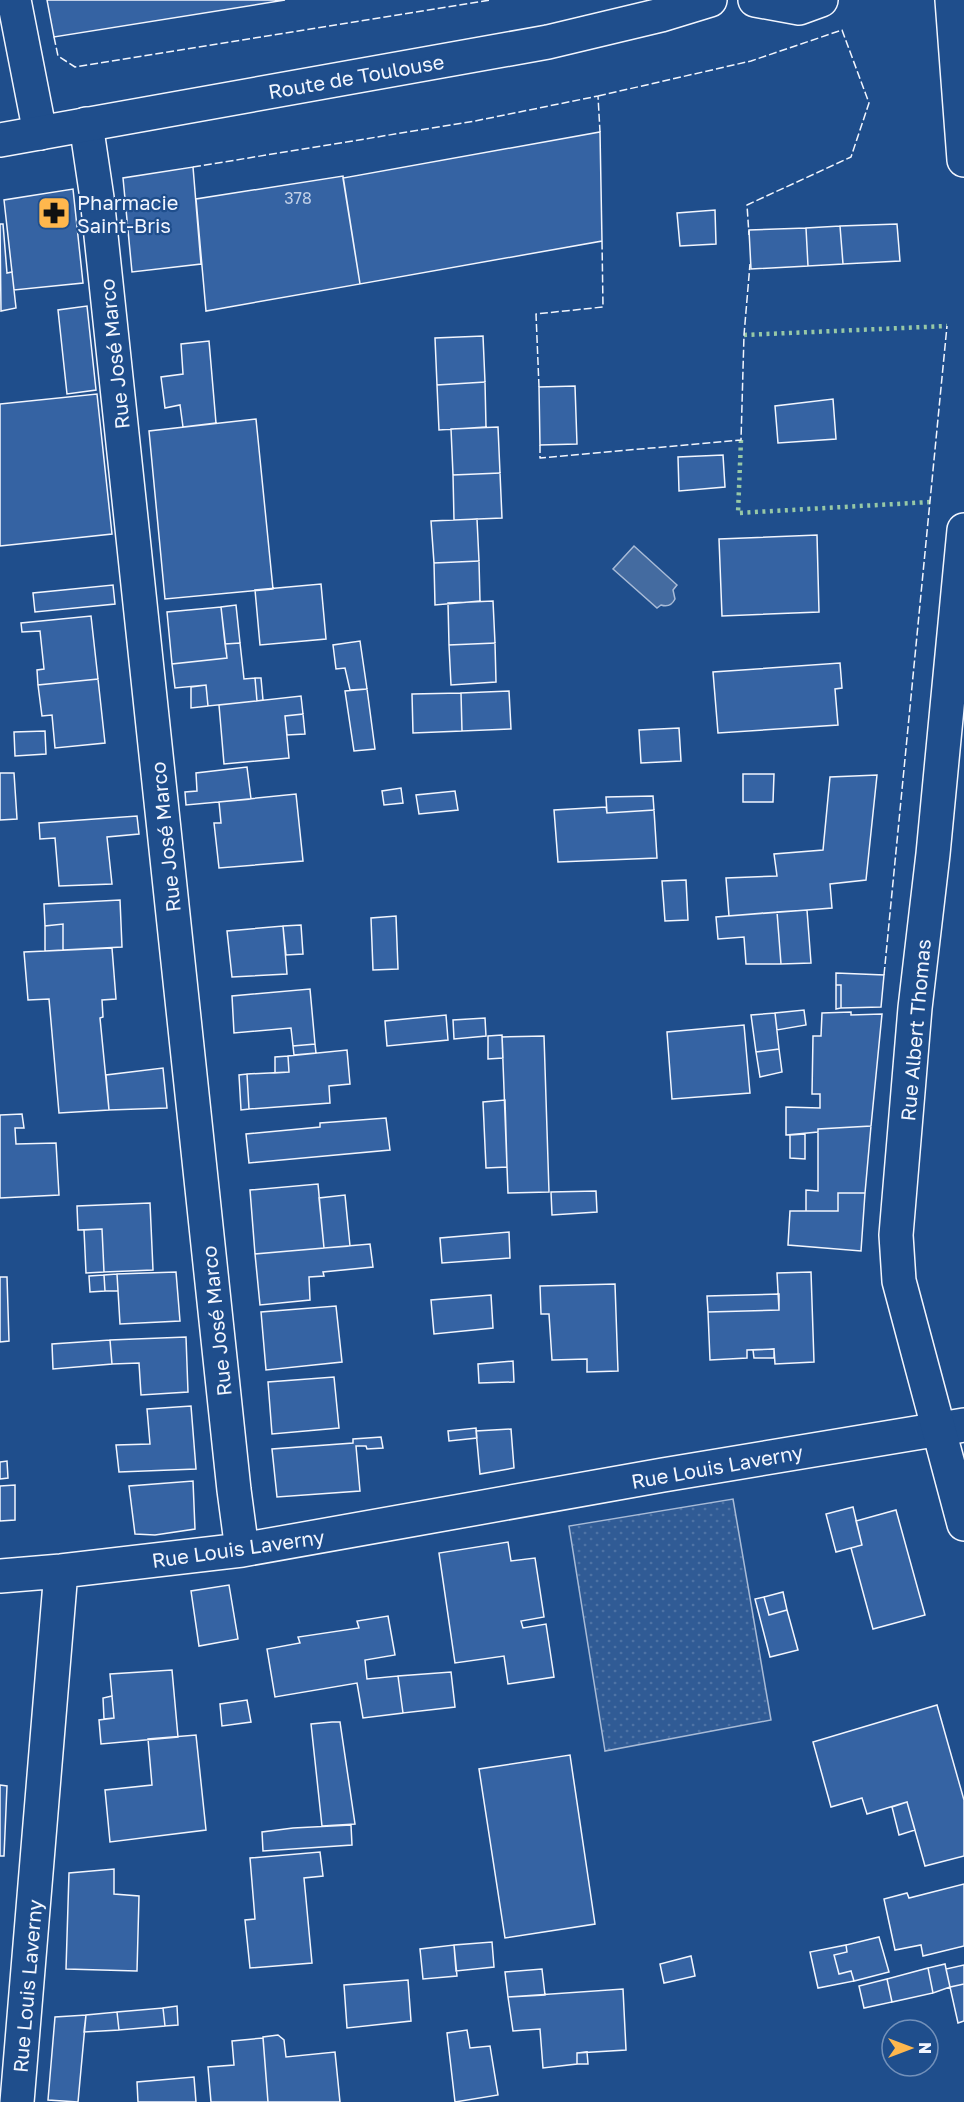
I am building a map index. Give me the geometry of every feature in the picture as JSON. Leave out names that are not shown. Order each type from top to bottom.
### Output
[{"type":"street","points":[[14,0],[40,133]]},
{"type":"street","name":"Route de Toulouse","points":[[0,140],[548,42],[661,15],[710,0]]},
{"type":"street","points":[[754,0],[799,8],[821,0]]},
{"type":"street","points":[[952,0],[964,160]]},
{"type":"street","name":"Rue José Marco","points":[[86,124],[97,198],[242,1550]]},
{"type":"street","name":"Rue Albert Thomas","points":[[964,530],[959,634],[915,1008],[896,1235],[899,1281],[951,1427],[964,1524]]},
{"type":"street","name":"Rue Louis Laverny","points":[[17,2102],[61,1571],[242,1550],[951,1427]]},
{"type":"street","points":[[0,1576],[61,1571]]},
{"type":"shaded area","points":[[634,546],[677,585],[673,590],[675,599],[671,604],[657,608],[613,569]]},
{"type":"shaded area","points":[[733,1499],[771,1720],[605,1751],[569,1526]]},
{"type":"building","points":[[47,0],[285,0],[54,37]]},
{"type":"building","points":[[600,132],[602,241],[360,284],[343,178]]},
{"type":"building","points":[[193,167],[201,264],[132,272],[123,178]]},
{"type":"building","points":[[343,176],[360,284],[206,311],[196,199]]},
{"type":"building","points":[[73,189],[83,283],[14,290],[4,200]]},
{"type":"building","points":[[715,210],[716,244],[680,246],[677,213]]},
{"type":"building","points":[[0,224],[3,224],[7,273],[12,272],[16,308],[1,311]]},
{"type":"building","points":[[897,224],[900,261],[843,264],[840,226]]},
{"type":"building","points":[[840,226],[843,264],[808,266],[806,228]]},
{"type":"building","points":[[806,228],[808,266],[751,269],[749,230]]},
{"type":"building","points":[[87,306],[96,390],[67,394],[58,310]]},
{"type":"building","points":[[483,336],[485,382],[437,385],[435,338]]},
{"type":"building","points":[[209,341],[216,423],[183,427],[180,405],[165,408],[161,377],[183,374],[181,344]]},
{"type":"building","points":[[485,382],[486,427],[439,430],[437,385]]},
{"type":"building","points":[[575,386],[577,444],[540,445],[539,387]]},
{"type":"building","points":[[97,394],[112,534],[0,546],[0,404]]},
{"type":"building","points":[[833,399],[836,439],[778,443],[775,406]]},
{"type":"building","points":[[256,419],[273,589],[165,599],[149,431]]},
{"type":"building","points":[[498,427],[500,473],[453,475],[451,429]]},
{"type":"building","points":[[723,455],[725,487],[679,491],[678,457]]},
{"type":"building","points":[[500,473],[502,518],[454,520],[453,475]]},
{"type":"building","points":[[477,519],[479,561],[434,563],[431,521]]},
{"type":"building","points":[[817,535],[819,612],[722,616],[719,539]]},
{"type":"building","points":[[479,561],[480,601],[435,605],[434,563]]},
{"type":"building","points":[[321,584],[326,639],[260,645],[255,590]]},
{"type":"building","points":[[113,585],[115,604],[35,612],[33,593]]},
{"type":"building","points":[[493,601],[495,643],[449,645],[448,603]]},
{"type":"building","points":[[236,605],[240,643],[225,644],[221,607]]},
{"type":"building","points":[[221,607],[227,658],[172,664],[167,612]]},
{"type":"building","points":[[91,616],[98,679],[38,685],[37,670],[44,669],[40,631],[22,632],[21,623]]},
{"type":"building","points":[[360,641],[367,689],[350,690],[345,668],[336,669],[333,645]]},
{"type":"building","points":[[240,643],[244,679],[255,678],[257,701],[208,706],[206,685],[175,688],[172,664],[227,658],[225,644]]},
{"type":"building","points":[[495,643],[496,682],[451,685],[449,645]]},
{"type":"building","points":[[840,663],[842,688],[835,689],[838,725],[718,733],[713,672]]},
{"type":"building","points":[[255,678],[261,678],[263,700],[257,701]]},
{"type":"building","points":[[98,679],[105,743],[55,748],[52,715],[42,716],[38,685]]},
{"type":"building","points":[[206,685],[208,706],[191,708],[191,687]]},
{"type":"building","points":[[367,689],[375,749],[354,751],[345,691]]},
{"type":"building","points":[[509,691],[511,729],[462,731],[461,693]]},
{"type":"building","points":[[461,693],[462,731],[413,733],[412,694]]},
{"type":"building","points":[[301,696],[303,714],[285,716],[289,758],[224,764],[219,705]]},
{"type":"building","points":[[303,714],[305,734],[287,735],[285,716]]},
{"type":"building","points":[[679,728],[681,761],[641,763],[639,730]]},
{"type":"building","points":[[45,731],[46,754],[15,756],[14,732]]},
{"type":"building","points":[[247,767],[251,799],[186,805],[185,792],[197,791],[196,773]]},
{"type":"building","points":[[0,773],[14,773],[17,819],[0,820]]},
{"type":"building","points":[[743,774],[774,774],[773,802],[743,802]]},
{"type":"building","points":[[877,775],[866,880],[830,884],[832,908],[729,916],[726,878],[777,876],[774,854],[823,850],[830,777]]},
{"type":"building","points":[[401,788],[403,803],[384,805],[382,791]]},
{"type":"building","points":[[455,791],[458,810],[419,814],[416,795]]},
{"type":"building","points":[[296,794],[303,861],[219,868],[214,823],[221,823],[219,802]]},
{"type":"building","points":[[653,796],[654,810],[607,813],[606,797]]},
{"type":"building","points":[[606,807],[607,813],[654,810],[657,858],[558,862],[554,810]]},
{"type":"building","points":[[137,816],[139,834],[107,837],[112,884],[59,886],[55,838],[40,839],[39,823]]},
{"type":"building","points":[[686,880],[688,920],[665,921],[662,881]]},
{"type":"building","points":[[120,900],[122,947],[63,950],[63,924],[45,926],[44,904]]},
{"type":"building","points":[[807,910],[811,963],[781,964],[777,912]]},
{"type":"building","points":[[777,912],[781,964],[746,964],[744,937],[718,939],[716,917]]},
{"type":"building","points":[[396,916],[398,969],[373,970],[371,918]]},
{"type":"building","points":[[63,924],[63,950],[45,951],[45,926]]},
{"type":"building","points":[[301,925],[303,954],[286,955],[283,926]]},
{"type":"building","points":[[283,926],[287,974],[232,977],[227,931]]},
{"type":"building","points":[[112,948],[116,999],[102,1000],[103,1017],[100,1018],[109,1110],[59,1113],[49,999],[28,1000],[24,952]]},
{"type":"building","points":[[836,973],[884,975],[881,1007],[841,1008],[841,985],[836,985]]},
{"type":"building","points":[[836,985],[841,985],[841,1008],[836,1009]]},
{"type":"building","points":[[310,989],[315,1044],[293,1046],[291,1028],[234,1033],[232,996]]},
{"type":"building","points":[[804,1010],[806,1025],[777,1030],[775,1013]]},
{"type":"building","points":[[851,1012],[851,1015],[882,1014],[871,1126],[818,1129],[818,1132],[786,1135],[786,1107],[820,1108],[820,1094],[812,1094],[813,1036],[821,1036],[822,1013]]},
{"type":"building","points":[[775,1013],[779,1049],[756,1052],[751,1015]]},
{"type":"building","points":[[446,1015],[448,1040],[387,1046],[385,1021]]},
{"type":"building","points":[[485,1018],[486,1036],[454,1039],[453,1020]]},
{"type":"building","points":[[744,1025],[750,1093],[672,1099],[667,1032]]},
{"type":"building","points":[[502,1035],[503,1058],[488,1059],[488,1036]]},
{"type":"building","points":[[544,1036],[549,1192],[508,1193],[502,1037]]},
{"type":"building","points":[[315,1044],[316,1053],[294,1055],[293,1046]]},
{"type":"building","points":[[779,1049],[782,1072],[760,1077],[756,1052]]},
{"type":"building","points":[[347,1050],[350,1084],[329,1086],[330,1103],[249,1109],[247,1074],[289,1072],[288,1056]]},
{"type":"building","points":[[288,1056],[289,1072],[275,1073],[275,1057]]},
{"type":"building","points":[[163,1068],[167,1108],[109,1110],[106,1075]]},
{"type":"building","points":[[247,1074],[249,1109],[241,1110],[239,1075]]},
{"type":"building","points":[[505,1100],[507,1167],[486,1168],[483,1102]]},
{"type":"building","points":[[22,1114],[24,1128],[15,1128],[16,1144],[56,1143],[59,1195],[0,1198],[0,1115]]},
{"type":"building","points":[[386,1118],[390,1150],[249,1163],[246,1134],[320,1127],[320,1123]]},
{"type":"building","points":[[871,1126],[865,1193],[838,1193],[838,1211],[806,1211],[806,1190],[818,1191],[818,1129]]},
{"type":"building","points":[[805,1134],[805,1159],[790,1158],[790,1135]]},
{"type":"building","points":[[318,1184],[324,1248],[255,1254],[250,1190]]},
{"type":"building","points":[[596,1191],[597,1212],[552,1215],[551,1192]]},
{"type":"building","points":[[838,1193],[865,1193],[861,1251],[788,1245],[790,1211],[838,1211]]},
{"type":"building","points":[[345,1195],[350,1246],[324,1248],[319,1198]]},
{"type":"building","points":[[150,1203],[153,1270],[104,1272],[102,1229],[78,1230],[77,1206]]},
{"type":"building","points":[[102,1229],[104,1272],[86,1273],[84,1230]]},
{"type":"building","points":[[509,1232],[510,1258],[442,1263],[440,1238]]},
{"type":"building","points":[[370,1244],[373,1267],[323,1272],[324,1276],[309,1277],[310,1300],[260,1305],[255,1254]]},
{"type":"building","points":[[176,1272],[180,1321],[120,1324],[117,1274]]},
{"type":"building","points":[[811,1272],[814,1362],[775,1364],[774,1349],[747,1350],[747,1358],[710,1360],[708,1312],[779,1310],[777,1273]]},
{"type":"building","points":[[117,1274],[118,1291],[105,1291],[104,1275]]},
{"type":"building","points":[[104,1275],[105,1291],[90,1292],[89,1276]]},
{"type":"building","points":[[0,1277],[7,1277],[9,1341],[0,1342]]},
{"type":"building","points":[[615,1284],[618,1371],[587,1372],[587,1359],[552,1360],[549,1314],[541,1314],[540,1286]]},
{"type":"building","points":[[779,1294],[779,1310],[708,1312],[707,1296]]},
{"type":"building","points":[[491,1295],[493,1328],[434,1334],[431,1300]]},
{"type":"building","points":[[336,1306],[342,1362],[266,1370],[261,1312]]},
{"type":"building","points":[[186,1337],[188,1392],[141,1395],[139,1363],[112,1364],[110,1340]]},
{"type":"building","points":[[110,1340],[112,1364],[53,1369],[52,1344]]},
{"type":"building","points":[[774,1349],[774,1358],[754,1358],[753,1350]]},
{"type":"building","points":[[513,1361],[514,1382],[479,1383],[478,1364]]},
{"type":"building","points":[[334,1377],[339,1428],[272,1434],[268,1382]]},
{"type":"building","points":[[191,1406],[196,1469],[119,1472],[116,1445],[150,1444],[147,1409]]},
{"type":"building","points":[[476,1428],[477,1438],[449,1441],[448,1431]]},
{"type":"building","points":[[511,1429],[514,1468],[480,1474],[476,1431]]},
{"type":"building","points":[[381,1437],[383,1448],[367,1449],[366,1446],[356,1446],[360,1491],[277,1497],[272,1449],[353,1443],[353,1439]]},
{"type":"building","points":[[7,1461],[8,1478],[0,1479],[0,1462]]},
{"type":"building","points":[[193,1481],[195,1529],[155,1535],[135,1534],[129,1486]]},
{"type":"building","points":[[15,1485],[15,1520],[0,1521],[0,1486]]},
{"type":"building","points":[[853,1507],[862,1545],[836,1552],[826,1514]]},
{"type":"building","points":[[896,1510],[925,1615],[873,1629],[851,1548],[862,1545],[856,1521]]},
{"type":"building","points":[[508,1542],[511,1561],[535,1558],[544,1617],[521,1621],[523,1628],[546,1624],[554,1677],[508,1684],[504,1656],[455,1663],[439,1553]]},
{"type":"building","points":[[229,1585],[238,1639],[199,1646],[191,1591]]},
{"type":"building","points":[[783,1592],[787,1610],[769,1615],[764,1597]]},
{"type":"building","points":[[764,1597],[769,1615],[787,1610],[798,1650],[770,1657],[755,1599]]},
{"type":"building","points":[[388,1616],[395,1655],[365,1660],[367,1679],[398,1676],[403,1713],[363,1718],[357,1683],[275,1697],[267,1649],[300,1643],[298,1637],[359,1628],[357,1621]]},
{"type":"building","points":[[172,1670],[178,1737],[101,1744],[99,1720],[114,1718],[110,1674]]},
{"type":"building","points":[[451,1672],[455,1707],[403,1713],[398,1676]]},
{"type":"building","points":[[112,1696],[114,1718],[104,1719],[103,1698]]},
{"type":"building","points":[[247,1700],[251,1722],[222,1726],[220,1704]]},
{"type":"building","points":[[937,1705],[964,1800],[964,1856],[925,1866],[907,1802],[867,1814],[862,1798],[831,1807],[813,1742]]},
{"type":"building","points":[[340,1722],[355,1824],[322,1826],[311,1724]]},
{"type":"building","points":[[196,1735],[206,1830],[110,1842],[105,1790],[152,1785],[148,1739]]},
{"type":"building","points":[[570,1755],[595,1924],[505,1938],[479,1769]]},
{"type":"building","points":[[0,1785],[7,1786],[4,1856],[0,1856]]},
{"type":"building","points":[[907,1802],[915,1830],[899,1835],[892,1807]]},
{"type":"building","points":[[351,1825],[352,1845],[263,1851],[262,1832]]},
{"type":"building","points":[[320,1852],[323,1876],[304,1878],[312,1963],[250,1968],[245,1920],[255,1919],[250,1858]]},
{"type":"building","points":[[114,1869],[114,1894],[139,1896],[137,1971],[66,1969],[69,1873]]},
{"type":"building","points":[[964,1884],[964,1946],[923,1956],[921,1945],[895,1950],[884,1899],[907,1893],[909,1898]]},
{"type":"building","points":[[879,1937],[889,1972],[854,1981],[851,1971],[839,1974],[834,1955],[847,1952],[846,1945]]},
{"type":"building","points":[[492,1942],[494,1967],[456,1971],[454,1945]]},
{"type":"building","points":[[454,1945],[457,1976],[423,1979],[420,1949]]},
{"type":"building","points":[[846,1945],[847,1952],[834,1955],[839,1974],[851,1971],[854,1981],[818,1988],[810,1952]]},
{"type":"building","points":[[691,1956],[695,1976],[664,1983],[660,1964]]},
{"type":"building","points":[[945,1964],[950,1987],[933,1993],[928,1968]]},
{"type":"building","points":[[964,1965],[964,1984],[950,1987],[946,1969]]},
{"type":"building","points":[[928,1968],[933,1993],[892,2002],[887,1979]]},
{"type":"building","points":[[542,1969],[545,1995],[508,1997],[505,1972]]},
{"type":"building","points":[[887,1979],[892,2002],[864,2008],[859,1986]]},
{"type":"building","points":[[408,1980],[411,2021],[347,2028],[344,1985]]},
{"type":"building","points":[[964,1984],[964,2021],[958,2023],[950,1987]]},
{"type":"building","points":[[623,1989],[626,2050],[577,2053],[577,2064],[543,2068],[540,2029],[513,2031],[508,1997]]},
{"type":"building","points":[[177,2006],[178,2025],[165,2026],[163,2008]]},
{"type":"building","points":[[163,2008],[165,2026],[119,2030],[117,2012]]},
{"type":"building","points":[[117,2012],[119,2030],[84,2032],[86,2015]]},
{"type":"building","points":[[86,2015],[78,2102],[48,2100],[55,2017]]},
{"type":"building","points":[[467,2030],[470,2048],[490,2046],[498,2095],[455,2102],[447,2033]]},
{"type":"building","points":[[278,2035],[284,2040],[286,2057],[335,2052],[340,2102],[268,2102],[263,2037]]},
{"type":"building","points":[[263,2038],[268,2102],[211,2102],[208,2067],[234,2065],[232,2041]]},
{"type":"building","points":[[587,2052],[588,2064],[577,2064],[577,2053]]},
{"type":"building","points":[[194,2077],[196,2102],[138,2102],[137,2082]]},
{"type":"hedge","points":[[744,335],[947,326]]},
{"type":"hedge","points":[[741,440],[738,513],[930,502]]},
{"type":"fence","points":[[54,37],[58,56],[75,67],[490,0]]},
{"type":"fence","points":[[598,96],[751,61],[842,30],[869,103],[851,157],[747,205],[749,235]]},
{"type":"fence","points":[[193,167],[475,121],[598,96],[600,132]]},
{"type":"fence","points":[[539,387],[536,314],[603,307],[602,241]]},
{"type":"fence","points":[[540,445],[540,458],[741,440],[744,335],[750,264]]},
{"type":"fence","points":[[884,975],[947,326]]},
{"type":"place","name":"Pharmacie Saint-Bris","points":[[54,213]]}]
